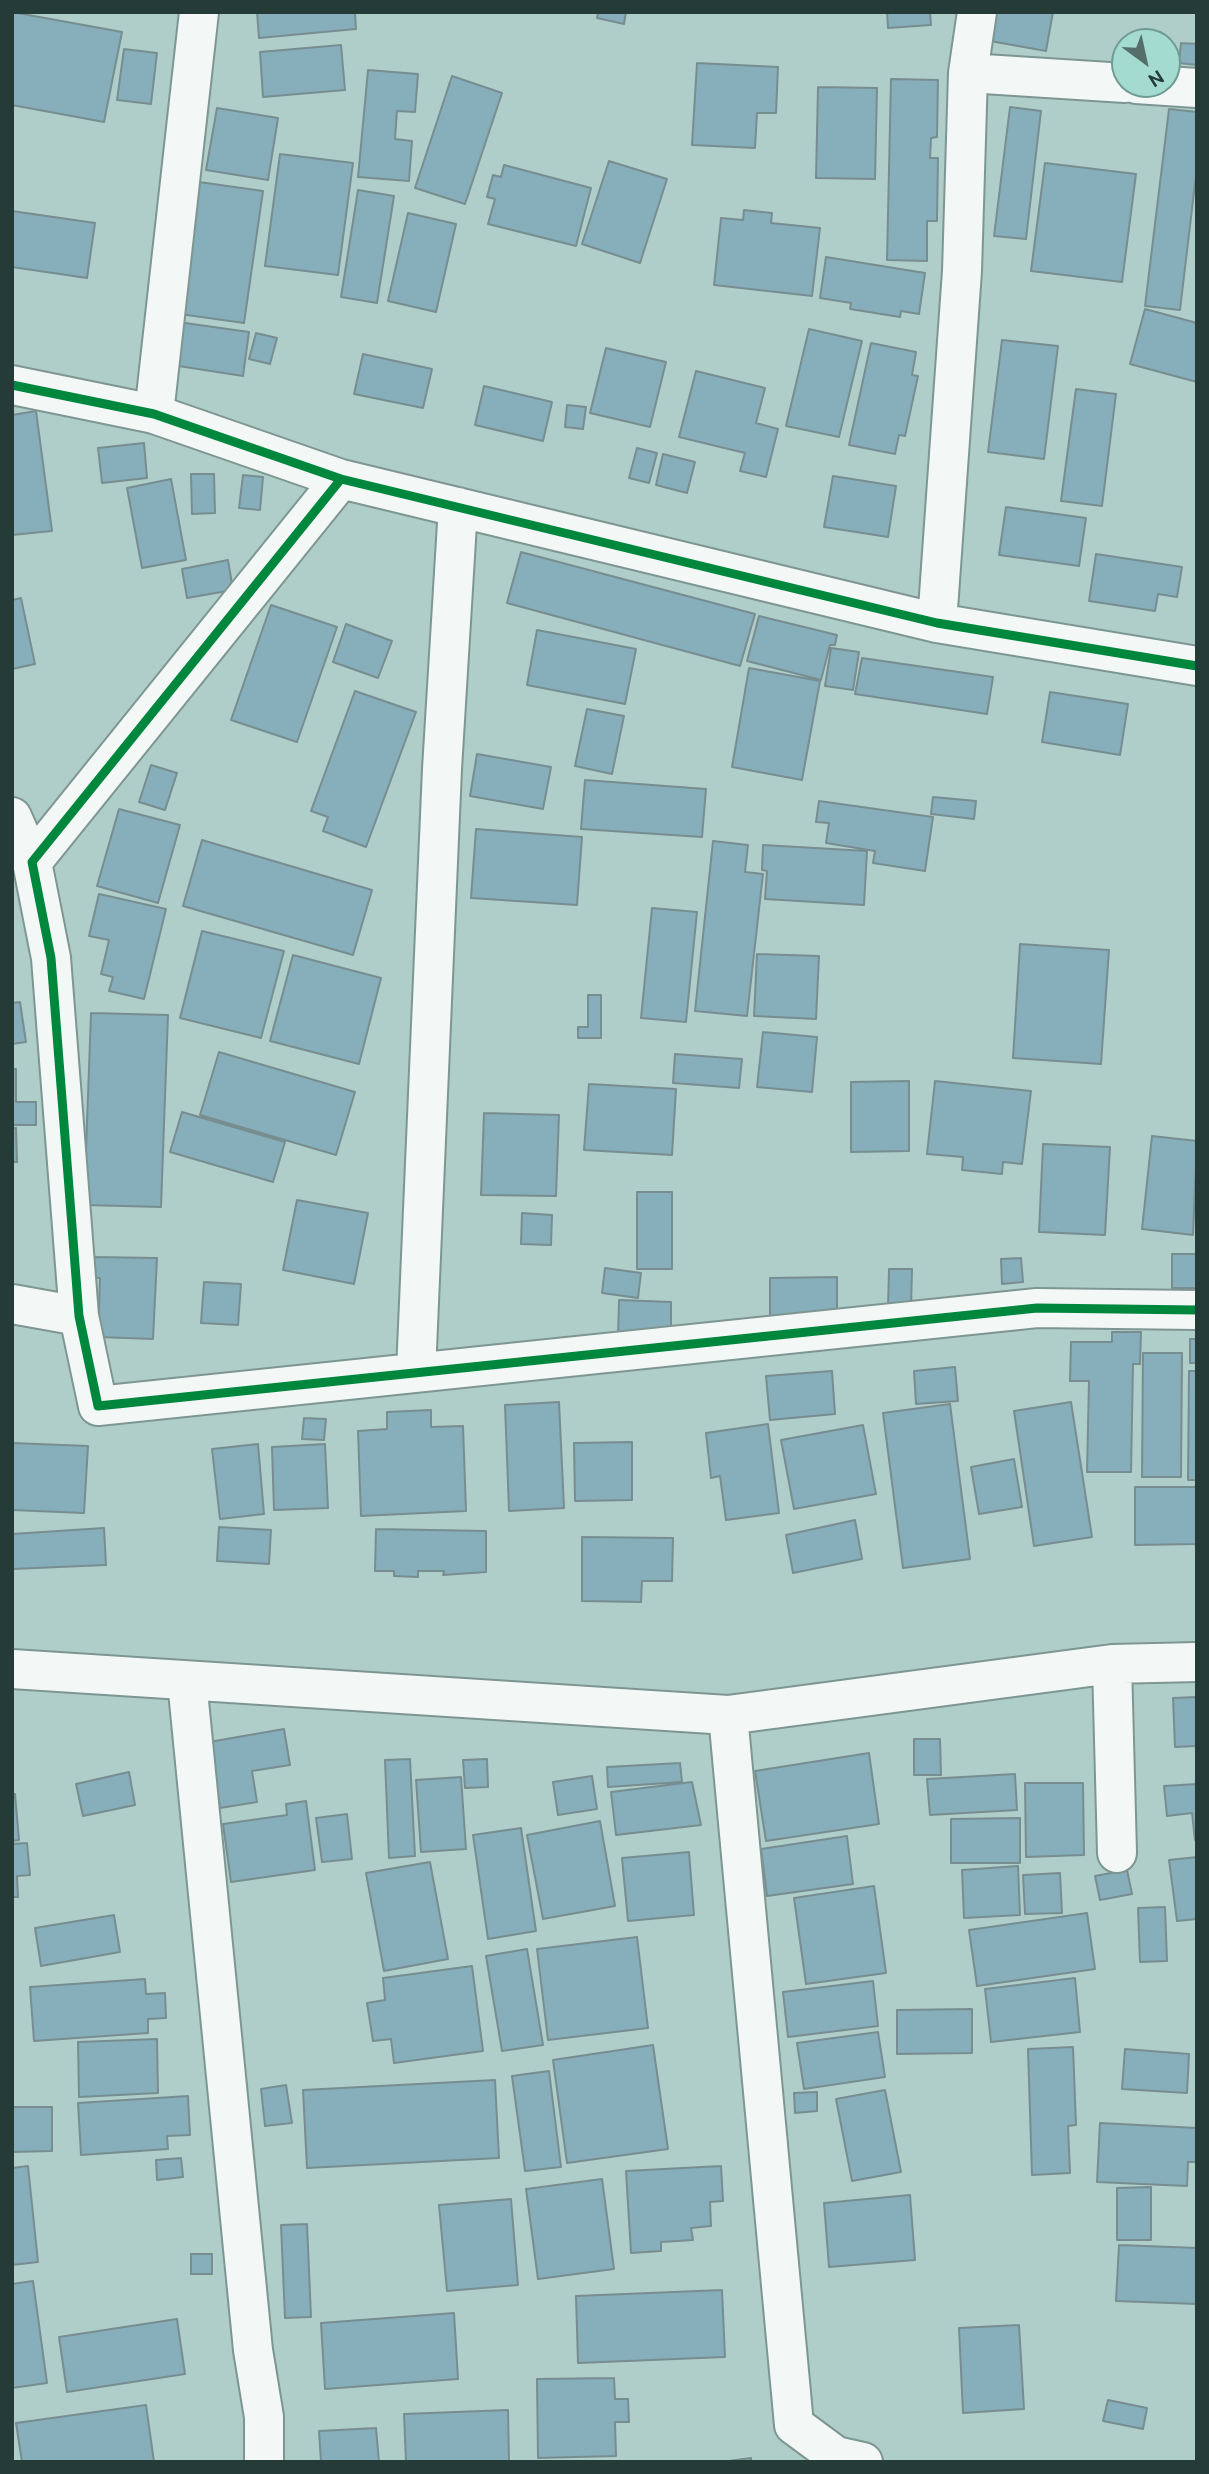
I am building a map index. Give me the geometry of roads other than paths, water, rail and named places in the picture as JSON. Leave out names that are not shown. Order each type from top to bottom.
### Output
[{"type":"street","points":[[154,414],[199,12]]},
{"type":"street","points":[[937,623],[962,271],[968,73],[977,12]]},
{"type":"street","points":[[968,73],[1111,82]]},
{"type":"street","points":[[12,385],[154,414],[341,479],[937,623],[1197,666]]},
{"type":"street","points":[[32,862],[341,479]]},
{"type":"street","points":[[416,1372],[442,769],[458,507]]},
{"type":"street","points":[[12,817],[32,862],[51,958],[79,1316],[98,1406],[1037,1308],[1197,1310]]},
{"type":"street","points":[[12,1304],[79,1316]]},
{"type":"street","points":[[12,1668],[728,1715],[1112,1664],[1197,1662]]},
{"type":"street","points":[[1112,1664],[1117,1853]]},
{"type":"street","points":[[187,1681],[253,2350],[264,2417],[264,2462]]},
{"type":"street","points":[[728,1715],[794,2425],[836,2456],[863,2462]]}]
